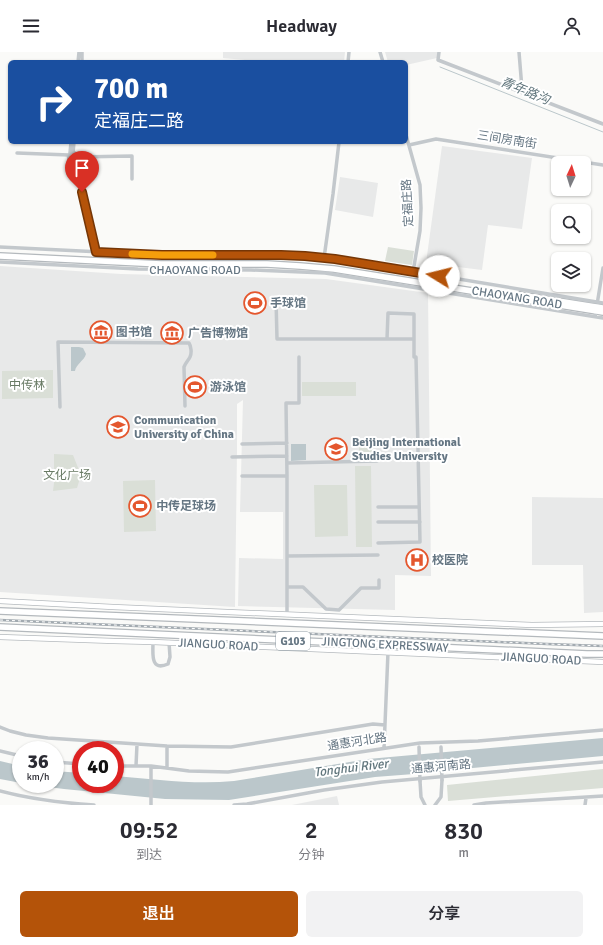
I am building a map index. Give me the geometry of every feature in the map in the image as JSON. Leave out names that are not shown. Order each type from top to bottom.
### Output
[{"type":"highway","name":"CHAOYANG ROAD","points":[[0,252],[161,261],[267,261],[334,265],[596,309],[603,312]]},
{"type":"highway","name":"CHAOYANG ROAD","points":[[0,256],[161,264],[259,264],[300,266],[366,273],[451,285]]},
{"type":"highway","name":"CHAOYANG ROAD","points":[[596,309],[603,308]]},
{"type":"highway","name":"JINGTONG EXPRESSWAY","points":[[0,611],[603,636]]},
{"type":"highway","name":"JINGTONG EXPRESSWAY","points":[[0,627],[603,655]]},
{"type":"highway","points":[[555,634],[603,632]]},
{"type":"main road","points":[[0,602],[532,625],[603,624]]},
{"type":"main road","name":"JIANGUO ROAD","points":[[0,636],[169,642],[603,662]]},
{"type":"street","points":[[439,52],[438,60],[603,124]]},
{"type":"street","points":[[519,52],[522,89]]},
{"type":"street","name":"三间房南街","points":[[409,145],[436,139],[603,166]]},
{"type":"street","name":"定福庄路","points":[[408,142],[420,185],[421,208],[420,231],[413,272]]},
{"type":"street","points":[[73,144],[69,160],[74,162],[96,252]]},
{"type":"street","points":[[324,258],[339,144]]},
{"type":"street","points":[[18,153],[76,153],[78,157],[132,156],[132,179]]},
{"type":"street","points":[[74,162],[78,157]]},
{"type":"street","name":"CHAOYANG ROAD","points":[[0,247],[162,255],[281,255],[324,258],[413,272],[451,285]]},
{"type":"street","name":"CHAOYANG ROAD","points":[[0,262],[138,269],[314,272],[451,285],[596,309],[603,318]]},
{"type":"street","points":[[596,309],[603,268]]},
{"type":"street","points":[[276,299],[277,339],[414,339]]},
{"type":"street","name":"CHAOYANG ROAD","points":[[596,309],[603,303]]},
{"type":"street","points":[[378,543],[420,542],[414,314],[388,313],[387,339]]},
{"type":"street","points":[[60,407],[58,342],[189,343],[191,345],[191,355],[184,367],[185,406]]},
{"type":"street","points":[[287,614],[286,403],[299,403],[299,357]]},
{"type":"street","points":[[242,444],[287,443]]},
{"type":"street","points":[[232,457],[287,456]]},
{"type":"street","points":[[287,462],[376,461]]},
{"type":"street","points":[[242,476],[287,476]]},
{"type":"street","points":[[378,507],[419,507]]},
{"type":"street","points":[[378,522],[420,522]]},
{"type":"street","points":[[287,556],[378,555]]},
{"type":"street","points":[[287,587],[303,587],[326,609],[339,610],[361,588],[379,588],[379,580]]},
{"type":"street","points":[[153,642],[153,659],[155,664],[162,666],[168,664],[170,657],[169,642]]},
{"type":"street","points":[[384,748],[388,652]]},
{"type":"street","points":[[0,727],[10,732],[26,736],[168,746],[231,747],[373,724],[385,725]]},
{"type":"street","name":"通惠河北路","points":[[124,766],[151,766],[189,771],[228,772],[384,748],[441,742],[478,741],[603,730]]},
{"type":"street","points":[[435,805],[441,797],[441,742]]},
{"type":"street","points":[[136,766],[137,744]]},
{"type":"street","points":[[420,745],[421,797],[425,805]]},
{"type":"street","points":[[167,768],[168,746]]},
{"type":"street","points":[[0,751],[12,754]]},
{"type":"street","name":"通惠河南路","points":[[234,805],[382,782],[603,762]]},
{"type":"street","points":[[150,805],[151,766]]},
{"type":"street","points":[[0,791],[19,796],[73,804],[94,805]]},
{"type":"street","points":[[474,805],[603,796]]},
{"type":"street","points":[[585,805],[586,798]]},
{"type":"street","points":[[547,800],[548,805]]},
{"type":"shaded area","points":[[223,52],[345,52],[344,60],[245,60],[223,58]]},
{"type":"shaded area","points":[[385,52],[438,52],[437,58],[408,65],[408,60],[387,60]]},
{"type":"shaded area","points":[[442,146],[532,158],[522,229],[488,225],[482,270],[426,263]]},
{"type":"shaded area","points":[[340,177],[378,183],[373,217],[335,210]]},
{"type":"shaded area","points":[[0,266],[121,274],[326,279],[428,293],[431,576],[395,575],[395,610],[238,606],[239,558],[283,559],[283,512],[240,512],[243,400],[237,404],[235,607],[0,592]]},
{"type":"shaded area","points":[[532,497],[603,498],[603,612],[584,613],[583,565],[532,565]]},
{"type":"shaded area","points":[[337,796],[339,805],[292,805]]},
{"type":"green space","points":[[388,247],[414,251],[412,265],[385,261]]},
{"type":"green space","name":"中传林","points":[[53,370],[53,398],[2,399],[2,371]]},
{"type":"green space","points":[[302,382],[356,382],[356,396],[302,396]]},
{"type":"green space","points":[[359,444],[373,444],[373,459],[359,459]]},
{"type":"green space","name":"文化广场","points":[[54,454],[73,455],[81,475],[77,488],[53,491]]},
{"type":"green space","points":[[355,466],[371,466],[372,547],[356,547]]},
{"type":"green space","name":"中传足球场","points":[[155,480],[156,531],[124,532],[123,481]]},
{"type":"green space","points":[[314,485],[347,485],[348,536],[315,537]]},
{"type":"green space","points":[[603,769],[603,788],[448,801],[447,785]]},
{"type":"water","points":[[71,347],[83,348],[86,354],[75,371],[71,371]]},
{"type":"water","points":[[291,444],[306,444],[306,460],[291,461]]},
{"type":"water","name":"Tonghui River","points":[[603,738],[603,756],[375,777],[229,800],[165,799],[104,793],[124,793],[124,777],[189,782],[234,781],[368,759]]},
{"type":"water","points":[[0,761],[12,764],[12,781],[0,779]]},
{"type":"water","points":[[64,772],[72,772],[72,790],[64,789]]},
{"type":"waterway","name":"青年路沟","points":[[440,67],[603,132]]},
{"type":"railway","points":[[0,620],[603,646]]},
{"type":"slow traffic","points":[[132,254],[213,255]]},
{"type":"place","name":"手球馆","points":[[255,303]]},
{"type":"place","name":"图书馆","points":[[101,332]]},
{"type":"place","name":"广告博物馆","points":[[172,333]]},
{"type":"place","name":"游泳馆","points":[[195,387]]},
{"type":"place","name":"Communication University of China","points":[[118,427]]},
{"type":"place","name":"Beijing International Studies University","points":[[336,449]]},
{"type":"place","name":"中传足球场","points":[[140,506]]},
{"type":"place","name":"校医院","points":[[417,560]]},
{"type":"route","points":[[82,192],[96,252],[162,255],[305,256],[335,259],[439,276]]}]
